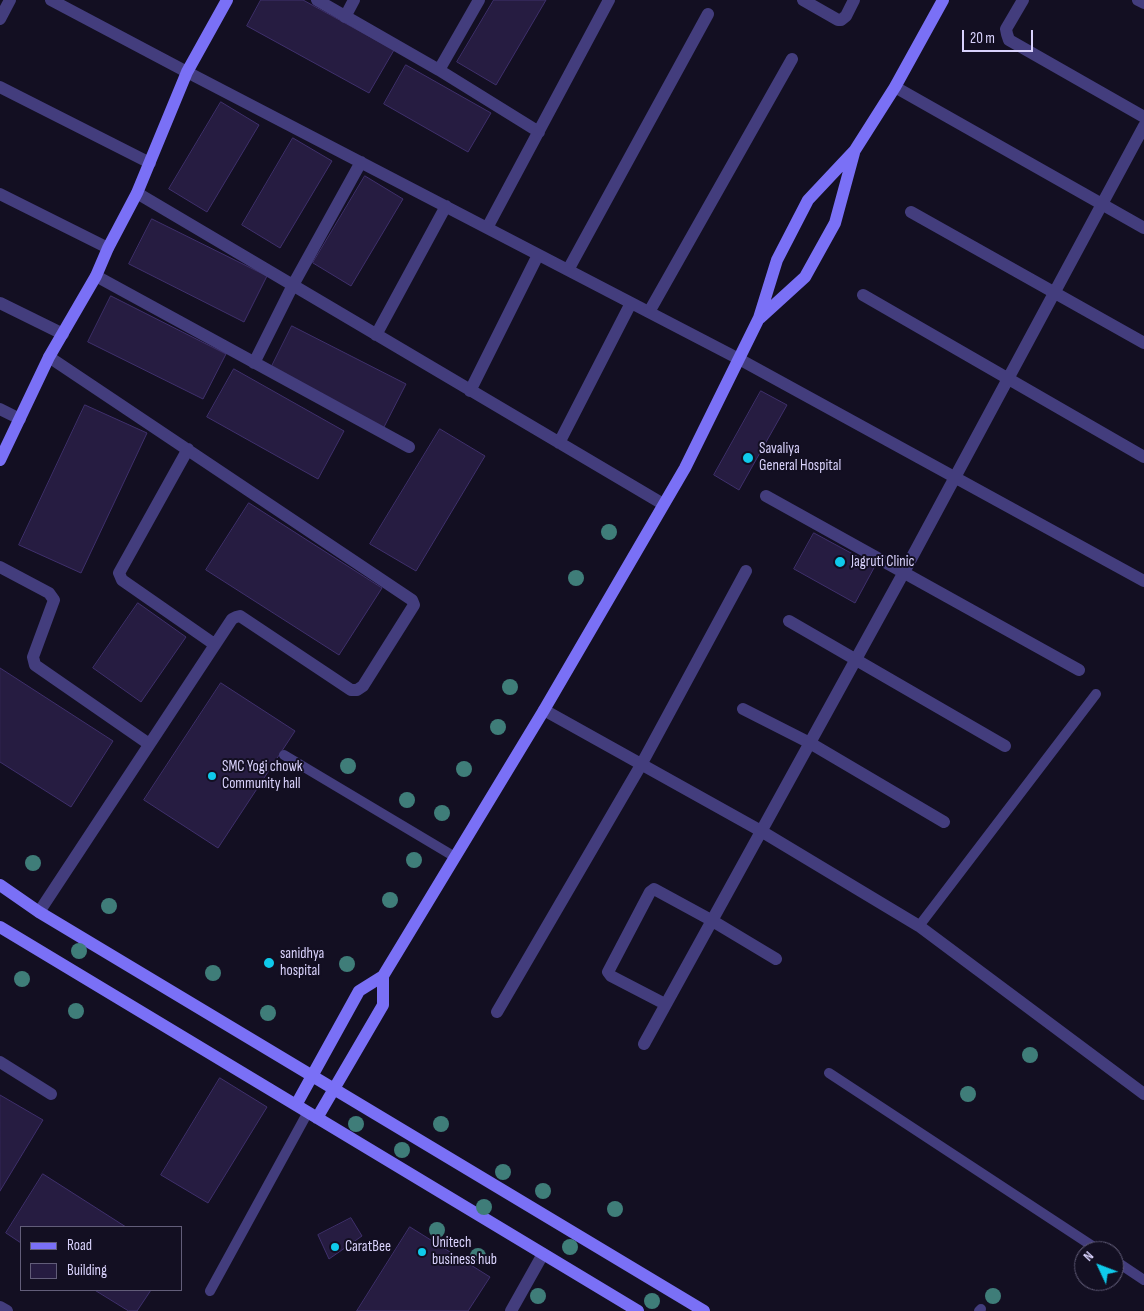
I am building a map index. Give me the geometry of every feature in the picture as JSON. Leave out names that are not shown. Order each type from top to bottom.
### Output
[{"type":"street","points":[[0,20],[10,0]]},
{"type":"street","points":[[51,0],[739,359],[1144,581]]},
{"type":"street","points":[[0,460],[49,357],[96,276],[108,248],[137,194],[187,72],[227,0]]},
{"type":"street","points":[[317,0],[439,70],[539,132]]},
{"type":"street","points":[[345,17],[354,0]]},
{"type":"street","points":[[439,70],[480,0]]},
{"type":"street","points":[[487,228],[609,0]]},
{"type":"street","points":[[803,0],[838,20],[846,16],[854,0]]},
{"type":"street","points":[[296,1105],[359,991],[383,976],[456,857],[685,468],[759,318],[777,260],[808,200],[855,150],[896,86],[943,0]]},
{"type":"street","points":[[1023,0],[1006,29],[1009,40],[1144,117]]},
{"type":"street","points":[[1138,0],[1144,3]]},
{"type":"street","points":[[568,270],[708,14]]},
{"type":"street","points":[[649,312],[792,59]]},
{"type":"street","points":[[896,86],[1144,228]]},
{"type":"street","points":[[0,87],[150,163]]},
{"type":"street","points":[[644,1044],[904,572],[1144,126]]},
{"type":"street","points":[[759,318],[805,277],[835,223],[855,150]]},
{"type":"street","points":[[254,363],[293,285],[361,162]]},
{"type":"street","points":[[0,194],[108,248]]},
{"type":"street","points":[[137,194],[663,504]]},
{"type":"street","points":[[376,335],[446,206]]},
{"type":"street","points":[[911,212],[1144,343]]},
{"type":"street","points":[[470,391],[538,254]]},
{"type":"street","points":[[96,276],[409,447]]},
{"type":"street","points":[[863,295],[1144,457]]},
{"type":"street","points":[[0,303],[63,334]]},
{"type":"street","points":[[559,443],[630,303]]},
{"type":"street","points":[[39,912],[232,619],[240,616],[346,687],[357,690],[363,686],[414,605],[412,600],[49,357]]},
{"type":"street","points":[[0,409],[20,419]]},
{"type":"street","points":[[188,449],[118,573],[122,580],[214,644]]},
{"type":"street","points":[[766,496],[1080,670]]},
{"type":"street","points":[[0,566],[49,593],[54,600],[33,657],[35,665],[148,744]]},
{"type":"street","points":[[497,1012],[641,765],[746,570]]},
{"type":"street","points":[[789,621],[857,658],[1005,746]]},
{"type":"street","points":[[743,709],[810,743],[944,822]]},
{"type":"street","points":[[544,710],[761,831],[920,926],[1144,1094]]},
{"type":"street","points":[[0,884],[39,912],[704,1311]]},
{"type":"street","points":[[665,1004],[612,976],[608,972],[650,892],[654,889],[776,959]]},
{"type":"street","points":[[0,927],[638,1311]]},
{"type":"street","points":[[312,1115],[334,1089],[383,1005],[383,976]]},
{"type":"street","points":[[0,1062],[51,1094]]},
{"type":"street","points":[[511,1311],[542,1254]]},
{"type":"street","points":[[0,1307],[7,1311]]},
{"type":"lane","points":[[920,926],[1096,694]]},
{"type":"lane","points":[[284,755],[456,857]]},
{"type":"lane","points":[[830,1074],[1085,1241]]},
{"type":"lane","points":[[210,1290],[312,1115]]},
{"type":"lane","points":[[1124,1267],[1144,1280]]},
{"type":"building","points":[[261,0],[303,0],[394,50],[369,93],[247,26]]},
{"type":"building","points":[[494,0],[546,0],[496,85],[457,62]]},
{"type":"building","points":[[406,65],[491,113],[468,152],[384,104]]},
{"type":"building","points":[[221,102],[259,125],[207,212],[169,189]]},
{"type":"building","points":[[293,138],[332,161],[280,248],[242,225]]},
{"type":"building","points":[[365,176],[403,199],[351,286],[313,263]]},
{"type":"building","points":[[152,219],[267,276],[244,322],[129,264]]},
{"type":"building","points":[[111,296],[226,354],[203,399],[88,342]]},
{"type":"building","points":[[292,326],[406,384],[383,429],[269,372]]},
{"type":"building","points":[[234,369],[344,431],[318,479],[207,417]]},
{"type":"building","points":[[761,391],[787,405],[739,490],[714,475]]},
{"type":"building","points":[[85,405],[147,433],[81,573],[19,545]]},
{"type":"building","points":[[440,429],[485,456],[416,571],[370,544]]},
{"type":"building","points":[[249,503],[382,588],[339,655],[206,570]]},
{"type":"building","points":[[814,533],[875,566],[855,603],[794,569]]},
{"type":"building","points":[[138,603],[186,637],[141,702],[93,668]]},
{"type":"building","points":[[0,668],[113,741],[71,807],[0,762]]},
{"type":"building","name":"SMC Yogi chowk Community hall","points":[[221,683],[295,731],[218,848],[144,800]]},
{"type":"building","points":[[220,1078],[267,1107],[208,1203],[161,1175]]},
{"type":"building","points":[[0,1095],[43,1120],[0,1191]]},
{"type":"building","points":[[43,1174],[124,1226],[20,1226],[20,1242],[6,1233]]},
{"type":"building","name":"CaratBee","points":[[351,1218],[362,1236],[329,1259],[318,1235]]},
{"type":"building","name":"Unitech business hub","points":[[410,1227],[490,1277],[468,1311],[357,1311]]},
{"type":"building","points":[[97,1291],[150,1291],[137,1311],[129,1311]]},
{"type":"place","name":"Savaliya General Hospital","points":[[748,458]]},
{"type":"place","name":"Jagruti Clinic","points":[[840,562]]},
{"type":"place","name":"SMC Yogi chowk Community hall","points":[[212,776]]},
{"type":"place","name":"sanidhya hospital","points":[[269,963]]},
{"type":"place","name":"CaratBee","points":[[335,1247]]},
{"type":"place","name":"Unitech business hub","points":[[422,1252]]}]
